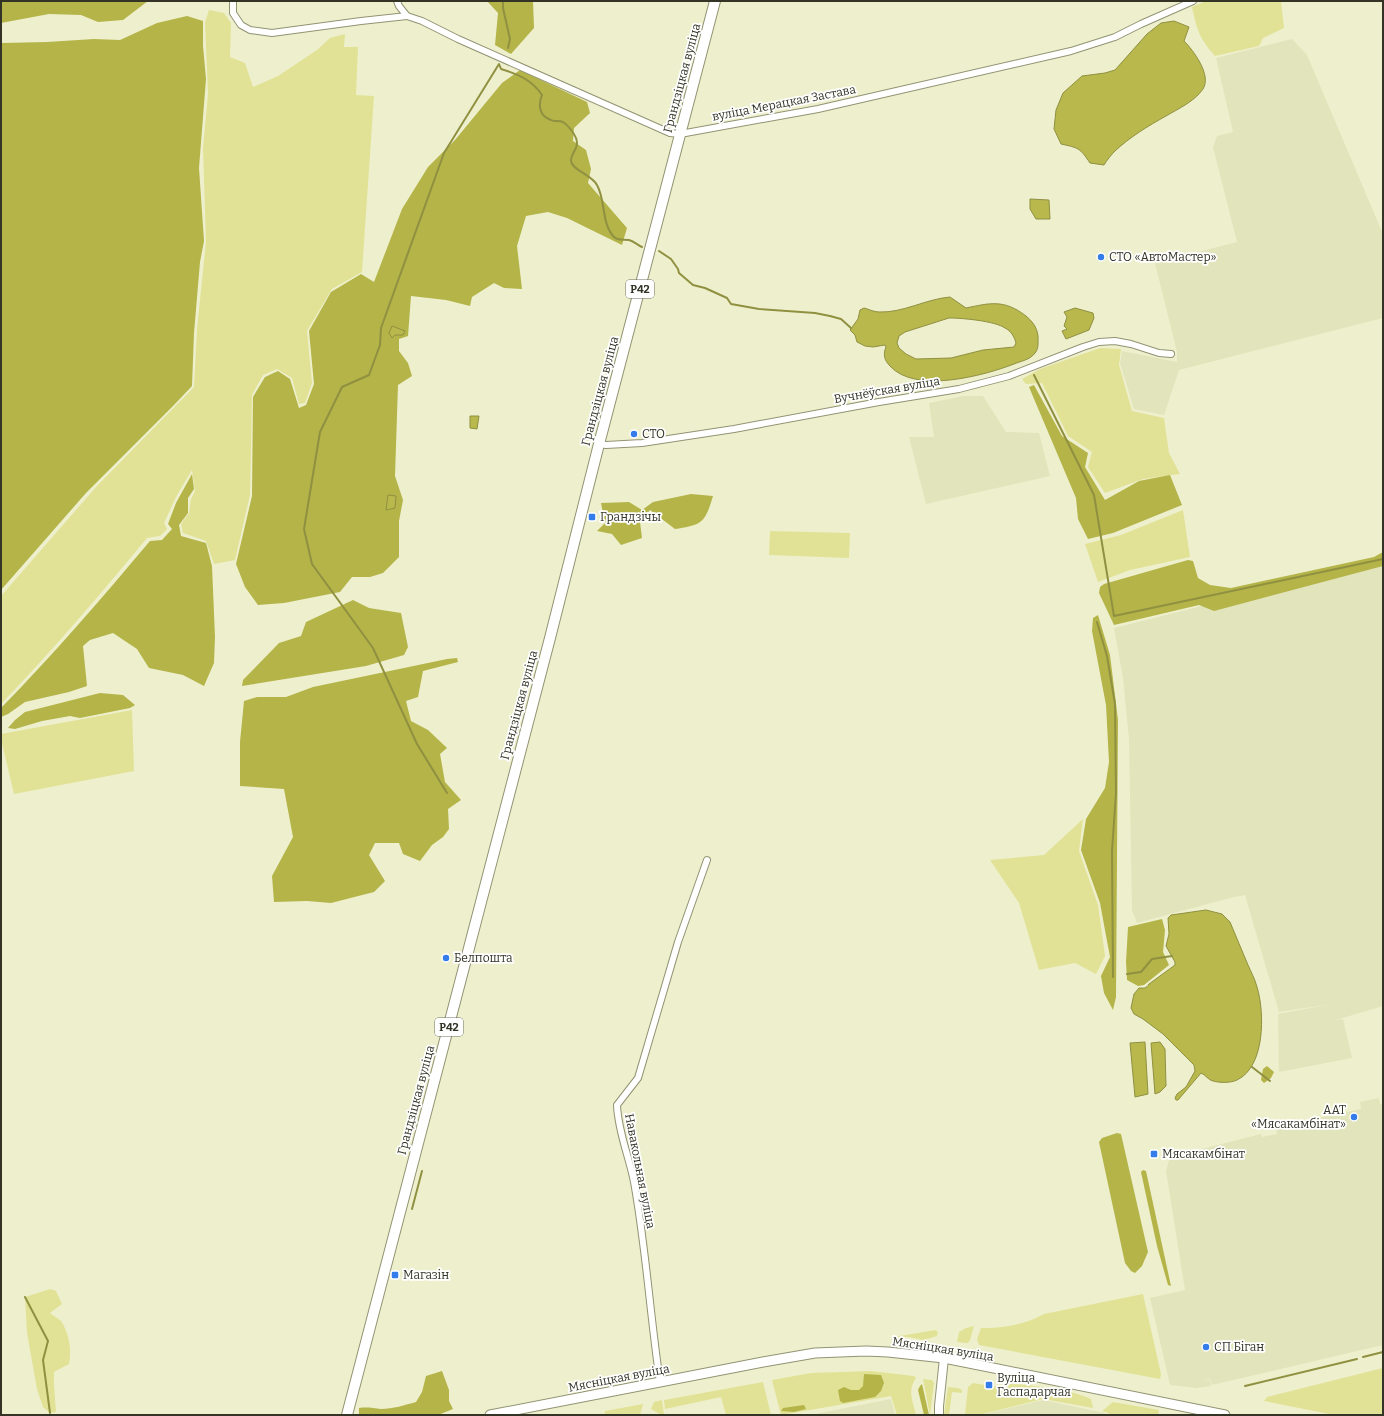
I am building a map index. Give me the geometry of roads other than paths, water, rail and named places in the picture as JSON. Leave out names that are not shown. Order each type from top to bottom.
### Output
[{"type":"main road","name":"Грандзіцкая вуліца","points":[[347,1415],[715,1]]},
{"type":"main road","name":"Мясніцкая вуліца","points":[[490,1415],[815,1353],[866,1351],[944,1358],[1225,1415]]},
{"type":"street","points":[[234,1],[233,13],[241,25],[250,30],[261,33],[272,33],[407,16]]},
{"type":"street","points":[[397,1],[407,16]]},
{"type":"street","name":"вуліца Мерацкая Застава","points":[[407,16],[670,133],[680,134],[818,109],[1071,51],[1115,37],[1140,24],[1193,1]]},
{"type":"street","name":"Вучнёўская вуліца","points":[[599,444],[642,443],[734,429],[959,389],[1009,376],[1099,342],[1115,340],[1159,353],[1171,354]]},
{"type":"street","name":"Навакольная вуліца","points":[[660,1382],[645,1254],[634,1181],[618,1121],[617,1105],[638,1078],[678,942],[707,860]]},
{"type":"street","points":[[939,1415],[944,1358]]},
{"type":"waterway","points":[[503,1],[503,8],[510,39],[508,48]]},
{"type":"waterway","points":[[447,793],[417,744],[373,648],[312,564],[304,529],[320,432],[342,387],[369,375],[380,345],[381,328],[444,153],[499,64],[501,69],[524,78],[534,85],[542,95],[540,110],[544,116],[552,121],[563,122],[571,129],[577,142],[571,158],[572,164],[578,170],[591,178],[597,185],[602,198],[605,219],[610,231],[614,237],[631,241],[642,247]]},
{"type":"waterway","points":[[659,251],[671,259],[679,273],[693,285],[705,288],[727,298],[731,304],[759,309],[815,313],[841,319],[851,328]]},
{"type":"waterway","points":[[1034,375],[1094,495],[1114,616],[1383,559]]},
{"type":"waterway","points":[[1097,622],[1107,656],[1115,704],[1116,793],[1112,851],[1113,977]]},
{"type":"waterway","points":[[1127,974],[1141,972],[1152,959],[1172,956]]},
{"type":"waterway","points":[[1252,1067],[1270,1081]]},
{"type":"waterway","points":[[412,1209],[422,1171]]},
{"type":"waterway","points":[[25,1297],[48,1341],[43,1360],[50,1413]]},
{"type":"waterway","points":[[1363,1357],[1383,1352]]},
{"type":"waterway","points":[[1245,1386],[1357,1359]]},
{"type":"place","name":"СТО «АвтоМастер»","points":[[1101,257]]},
{"type":"place","name":"СТО","points":[[634,434]]},
{"type":"place","name":"Грандзічы","points":[[592,517]]},
{"type":"place","name":"Белпошта","points":[[446,958]]},
{"type":"place","name":"ААТ «Мясакамбінат»","points":[[1354,1117]]},
{"type":"place","name":"Мясакамбінат","points":[[1154,1154]]},
{"type":"place","name":"Магазін","points":[[395,1275]]},
{"type":"place","name":"СП Біган","points":[[1206,1347]]},
{"type":"place","name":"Вуліца Гаспадарчая","points":[[989,1385]]}]
